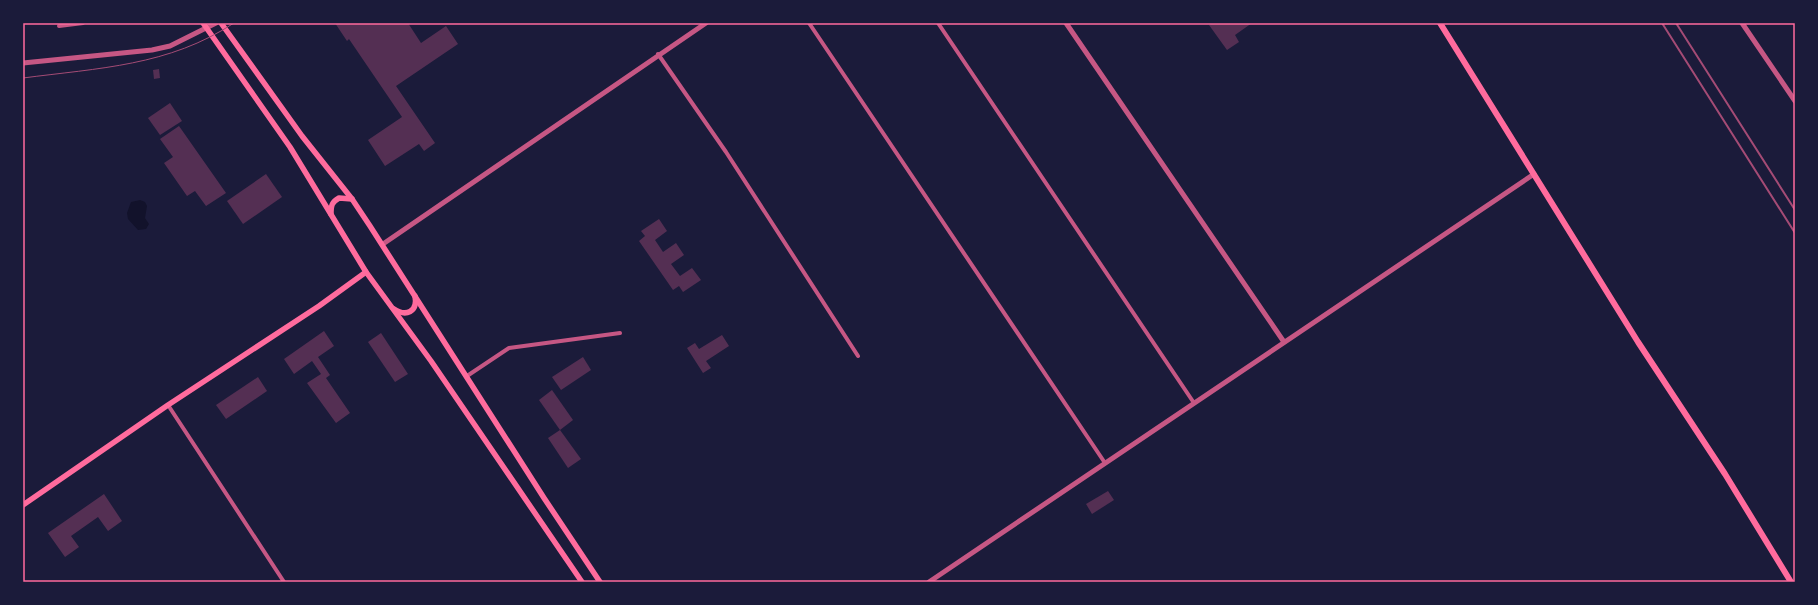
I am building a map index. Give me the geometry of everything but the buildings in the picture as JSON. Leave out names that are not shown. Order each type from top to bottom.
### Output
[{"type":"main road","points":[[203,23],[290,147],[366,272],[582,582]]},
{"type":"main road","points":[[221,23],[306,142],[352,199],[383,244],[544,498],[600,582]]},
{"type":"main road","points":[[1440,23],[1638,342],[1725,474],[1791,582]]},
{"type":"main road","points":[[331,215],[330,206],[333,201],[339,198],[352,199]]},
{"type":"main road","points":[[23,505],[168,405],[318,306],[366,272]]},
{"type":"main road","points":[[392,308],[400,313],[407,314],[413,310],[416,301],[415,294]]},
{"type":"street","points":[[59,26],[83,23]]},
{"type":"street","points":[[23,63],[152,50],[170,46],[207,29],[216,23]]},
{"type":"street","points":[[383,244],[658,54],[706,23]]},
{"type":"street","points":[[809,23],[1105,463]]},
{"type":"street","points":[[938,23],[1194,403]]},
{"type":"street","points":[[1066,23],[1284,342]]},
{"type":"street","points":[[1742,23],[1795,101]]},
{"type":"street","points":[[658,54],[726,152],[858,356]]},
{"type":"street","points":[[929,582],[1534,174]]},
{"type":"street","points":[[467,376],[509,348],[620,333]]},
{"type":"street","points":[[168,405],[174,417],[284,582]]},
{"type":"shaded area","points":[[140,200],[145,202],[147,206],[145,218],[149,224],[146,229],[138,230],[128,219],[127,213],[131,202]]},
{"type":"tram line","points":[[23,78],[106,68],[159,57],[209,37],[234,23]]},
{"type":"railway","points":[[1662,23],[1795,233]]},
{"type":"railway","points":[[1676,23],[1795,210]]}]
